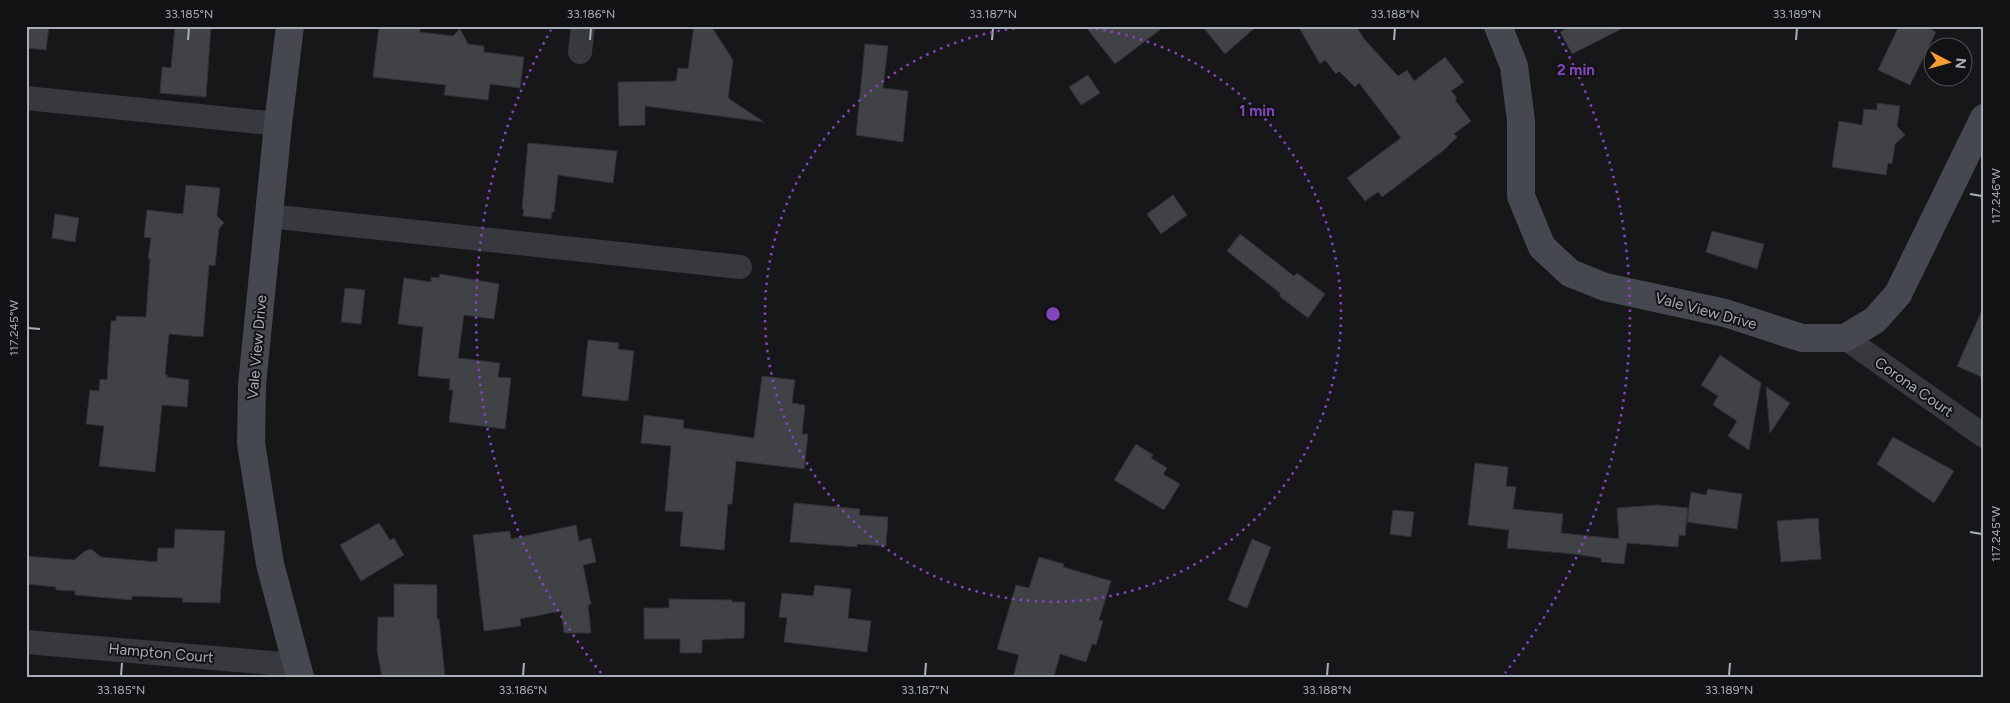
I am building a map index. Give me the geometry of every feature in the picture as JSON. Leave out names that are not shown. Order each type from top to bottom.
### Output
[{"type":"street","name":"Vale View Drive","points":[[290,26],[278,124],[252,385],[251,442],[270,564],[298,671]]},
{"type":"street","points":[[580,52],[582,26]]},
{"type":"street","name":"Vale View Drive","points":[[1498,26],[1514,66],[1522,121],[1521,196],[1542,247],[1570,273],[1605,287],[1725,313],[1802,338],[1845,338]]},
{"type":"street","points":[[26,98],[278,124]]},
{"type":"street","points":[[1845,338],[1875,320],[1898,294],[1984,118]]},
{"type":"street","points":[[269,216],[740,267]]},
{"type":"street","name":"Corona Court","points":[[1845,338],[1984,436]]},
{"type":"street","name":"Hampton Court","points":[[26,642],[298,671]]},
{"type":"building","points":[[26,26],[49,26],[46,50],[26,48]]},
{"type":"building","points":[[175,26],[211,26],[206,97],[160,93],[162,67],[171,68]]},
{"type":"building","points":[[379,26],[420,27],[420,32],[453,36],[460,29],[468,44],[484,46],[484,52],[524,57],[520,88],[490,84],[488,100],[444,95],[446,85],[373,77]]},
{"type":"building","points":[[694,26],[711,26],[733,60],[728,98],[764,122],[645,106],[645,125],[619,126],[618,82],[676,81],[678,68],[688,69]]},
{"type":"building","points":[[1085,26],[1165,26],[1115,64]]},
{"type":"building","points":[[1202,26],[1257,26],[1225,54]]},
{"type":"building","points":[[1298,26],[1356,26],[1364,39],[1398,76],[1407,70],[1414,81],[1445,57],[1464,82],[1451,91],[1457,98],[1455,100],[1471,121],[1454,134],[1457,137],[1444,150],[1382,197],[1378,192],[1365,201],[1347,178],[1401,138],[1359,83],[1355,87],[1339,71],[1336,74],[1325,60],[1320,64]]},
{"type":"building","points":[[1572,26],[1627,26],[1572,54],[1560,32]]},
{"type":"building","points":[[1899,26],[1924,26],[1936,32],[1933,38],[1922,38],[1922,61],[1910,85],[1878,70]]},
{"type":"building","points":[[865,44],[888,46],[883,88],[908,91],[903,142],[856,135]]},
{"type":"building","points":[[1088,75],[1100,93],[1081,105],[1069,87]]},
{"type":"building","points":[[1877,103],[1900,106],[1897,126],[1905,135],[1895,144],[1892,164],[1888,163],[1886,175],[1832,167],[1839,121],[1862,125],[1864,109],[1877,110]]},
{"type":"building","points":[[528,143],[617,151],[613,183],[558,175],[554,212],[552,212],[551,219],[523,216]]},
{"type":"building","points":[[186,185],[220,188],[217,216],[224,223],[219,229],[215,266],[209,265],[203,337],[169,334],[165,375],[167,377],[189,380],[187,407],[162,405],[155,472],[99,466],[104,426],[86,424],[90,390],[99,391],[100,379],[107,380],[111,321],[116,321],[116,316],[146,317],[150,259],[148,259],[151,238],[144,237],[147,210],[183,214]]},
{"type":"building","points":[[1173,195],[1187,215],[1161,234],[1147,214]]},
{"type":"building","points":[[55,214],[79,218],[75,242],[52,238]]},
{"type":"building","points":[[1712,231],[1764,244],[1757,269],[1706,252]]},
{"type":"building","points":[[1240,234],[1294,276],[1297,273],[1325,294],[1308,318],[1279,296],[1281,294],[1227,251]]},
{"type":"building","points":[[440,274],[499,284],[494,319],[464,315],[458,358],[500,363],[498,377],[511,378],[505,429],[449,422],[453,390],[449,390],[450,379],[418,376],[423,327],[398,324],[404,278],[431,282],[431,277],[439,278]]},
{"type":"building","points":[[345,288],[365,290],[361,324],[341,322]]},
{"type":"building","points":[[1984,306],[1984,378],[1957,366]]},
{"type":"building","points":[[588,340],[619,343],[618,349],[634,351],[628,401],[582,396]]},
{"type":"building","points":[[1720,355],[1761,383],[1749,450],[1728,436],[1737,421],[1713,405],[1718,396],[1701,385]]},
{"type":"building","points":[[762,376],[795,380],[792,403],[805,405],[802,434],[808,434],[804,469],[736,461],[732,504],[728,504],[724,550],[680,546],[683,512],[665,511],[671,446],[641,443],[644,415],[684,420],[683,428],[754,438]]},
{"type":"building","points":[[1766,387],[1790,403],[1770,433]]},
{"type":"building","points":[[1893,437],[1954,471],[1934,503],[1877,464]]},
{"type":"building","points":[[1136,444],[1153,455],[1151,458],[1167,468],[1163,474],[1180,484],[1164,510],[1114,480]]},
{"type":"building","points":[[1475,463],[1508,467],[1506,486],[1516,487],[1513,509],[1563,514],[1561,533],[1619,539],[1617,508],[1658,505],[1688,508],[1685,536],[1679,535],[1678,547],[1627,543],[1624,564],[1601,562],[1601,558],[1574,554],[1507,548],[1509,530],[1468,525]]},
{"type":"building","points":[[1708,489],[1742,494],[1737,529],[1687,522],[1691,492],[1706,495]]},
{"type":"building","points":[[794,503],[860,509],[859,515],[888,517],[886,546],[857,544],[857,547],[790,542]]},
{"type":"building","points":[[1393,510],[1414,512],[1411,537],[1390,534]]},
{"type":"building","points":[[1818,518],[1821,559],[1781,562],[1777,521]]},
{"type":"building","points":[[379,523],[390,540],[394,538],[404,555],[361,581],[340,545]]},
{"type":"building","points":[[576,525],[579,541],[591,538],[596,562],[583,565],[591,604],[588,605],[591,633],[564,633],[561,611],[520,619],[521,626],[484,631],[473,535],[510,531],[511,539]]},
{"type":"building","points":[[175,529],[225,531],[220,603],[182,602],[183,598],[132,596],[132,600],[75,595],[75,591],[56,590],[56,587],[26,584],[26,556],[74,560],[85,551],[91,549],[101,557],[157,562],[158,548],[174,548]]},
{"type":"building","points":[[1252,539],[1271,547],[1247,608],[1228,600]]},
{"type":"building","points":[[1039,557],[1064,564],[1063,567],[1111,581],[1099,620],[1103,621],[1096,645],[1092,644],[1086,662],[1060,654],[1054,677],[1013,677],[1019,655],[997,649],[1016,585],[1029,588]]},
{"type":"building","points":[[394,584],[437,585],[437,619],[439,619],[445,677],[382,677],[377,650],[378,617],[394,617]]},
{"type":"building","points":[[815,585],[851,589],[848,618],[871,621],[867,652],[784,642],[787,618],[779,617],[782,593],[813,596]]},
{"type":"building","points":[[669,599],[745,602],[744,638],[702,640],[702,653],[680,653],[680,639],[644,639],[644,608],[669,608]]}]
